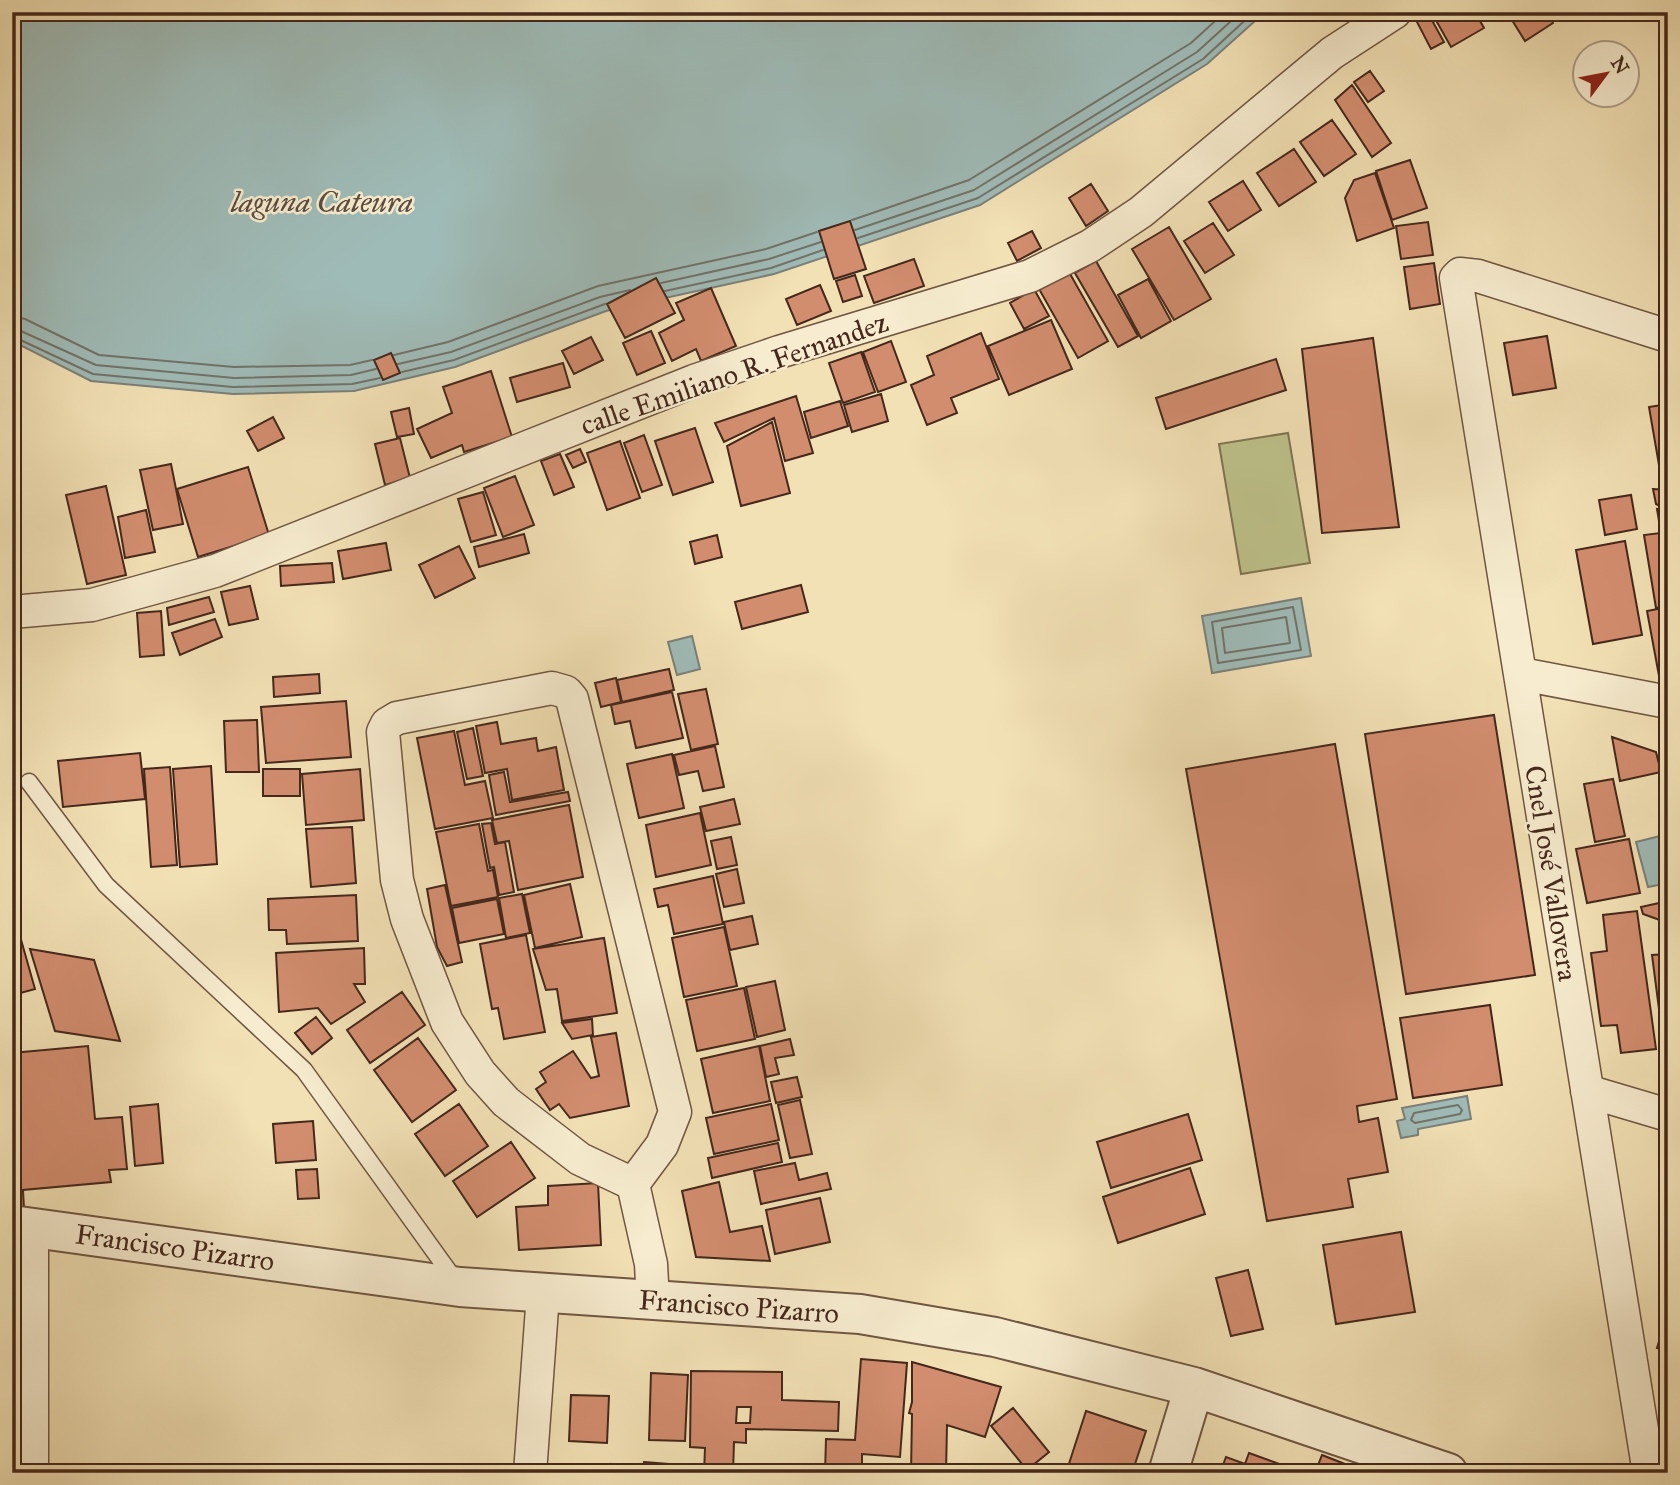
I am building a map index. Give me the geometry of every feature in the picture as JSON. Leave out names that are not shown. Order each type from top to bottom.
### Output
[{"type":"street","name":"calle Emiliano R. Fernandez","points":[[12,612],[92,605],[215,571],[694,382],[779,352],[1030,276],[1090,246],[1141,212],[1332,53],[1395,12]]},
{"type":"street","name":"Cnel José Vallovera","points":[[1649,1473],[1457,278],[1460,274],[1478,276],[1668,336]]},
{"type":"street","points":[[1521,674],[1668,702]]},
{"type":"street","points":[[633,1184],[580,1159],[506,1102],[480,1073],[447,1022],[407,919],[397,880],[383,732],[387,724],[397,718],[552,688],[566,691],[572,699],[675,1112],[662,1145],[633,1184],[651,1264],[653,1301]]},
{"type":"street","points":[[1587,1091],[1668,1115]]},
{"type":"street","points":[[22,1226],[32,1473]]},
{"type":"street","name":"Francisco Pizarro","points":[[22,1226],[460,1287],[860,1314],[995,1337],[1194,1387],[1448,1473]]},
{"type":"street","points":[[530,1473],[543,1294]]},
{"type":"street","points":[[1168,1473],[1194,1387]]},
{"type":"lane","points":[[29,782],[106,885],[304,1070],[460,1287]]},
{"type":"green space","points":[[1288,433],[1310,563],[1241,574],[1219,444]]},
{"type":"water","name":"laguna Cateura","points":[[12,12],[1265,12],[1207,64],[980,205],[774,274],[606,311],[455,367],[354,391],[233,394],[91,381],[12,341]]},
{"type":"water","points":[[1301,598],[1311,656],[1212,673],[1202,616]]},
{"type":"water","points":[[692,636],[700,669],[677,675],[668,642]]},
{"type":"water","points":[[1668,834],[1668,883],[1648,887],[1636,842]]},
{"type":"water","points":[[1467,1096],[1471,1119],[1418,1129],[1418,1135],[1401,1138],[1397,1121],[1405,1119],[1402,1108]]},
{"type":"building","points":[[1437,12],[1475,12],[1484,28],[1451,47],[1433,15]]},
{"type":"building","points":[[1507,12],[1546,12],[1553,23],[1525,41]]},
{"type":"building","points":[[1429,15],[1444,42],[1431,49],[1417,22]]},
{"type":"building","points":[[1370,71],[1384,91],[1368,102],[1354,82]]},
{"type":"building","points":[[1352,85],[1391,143],[1372,157],[1335,100]]},
{"type":"building","points":[[1332,120],[1356,154],[1324,176],[1300,142]]},
{"type":"building","points":[[1294,149],[1316,182],[1279,206],[1257,173]]},
{"type":"building","points":[[1410,160],[1427,208],[1392,220],[1376,171]]},
{"type":"building","points":[[1375,173],[1394,228],[1357,241],[1345,198],[1354,180]]},
{"type":"building","points":[[1243,181],[1261,210],[1228,231],[1209,202]]},
{"type":"building","points":[[1091,184],[1108,211],[1086,226],[1069,198]]},
{"type":"building","points":[[850,221],[866,269],[834,279],[819,231]]},
{"type":"building","points":[[1428,222],[1433,255],[1401,259],[1396,226]]},
{"type":"building","points":[[1213,223],[1234,255],[1205,273],[1184,241]]},
{"type":"building","points":[[1169,227],[1211,299],[1174,320],[1132,249]]},
{"type":"building","points":[[1032,231],[1041,248],[1017,261],[1008,243]]},
{"type":"building","points":[[914,259],[924,286],[874,303],[864,276]]},
{"type":"building","points":[[1096,261],[1138,336],[1118,347],[1075,273]]},
{"type":"building","points":[[1434,263],[1440,304],[1410,309],[1404,267]]},
{"type":"building","points":[[1069,272],[1108,341],[1078,358],[1039,289]]},
{"type":"building","points":[[855,275],[862,296],[843,302],[836,281]]},
{"type":"building","points":[[656,278],[675,313],[625,338],[607,304]]},
{"type":"building","points":[[1148,279],[1171,321],[1141,338],[1118,295]]},
{"type":"building","points":[[820,285],[831,311],[797,325],[786,299]]},
{"type":"building","points":[[711,288],[736,346],[701,361],[696,349],[672,361],[659,333],[684,320],[676,303]]},
{"type":"building","points":[[1034,289],[1049,316],[1024,329],[1010,303]]},
{"type":"building","points":[[1051,320],[1072,369],[1009,395],[988,346]]},
{"type":"building","points":[[651,331],[665,363],[637,375],[623,343]]},
{"type":"building","points":[[981,333],[999,379],[951,398],[957,413],[927,425],[911,385],[934,375],[927,356]]},
{"type":"building","points":[[1547,336],[1556,388],[1513,395],[1504,343]]},
{"type":"building","points":[[591,337],[603,360],[574,374],[562,351]]},
{"type":"building","points":[[1373,338],[1399,527],[1322,533],[1302,349]]},
{"type":"building","points":[[891,341],[906,382],[878,392],[863,352]]},
{"type":"building","points":[[861,352],[875,392],[843,403],[829,363]]},
{"type":"building","points":[[391,353],[400,373],[383,380],[374,360]]},
{"type":"building","points":[[1276,359],[1286,390],[1166,429],[1156,398]]},
{"type":"building","points":[[563,363],[570,387],[517,402],[510,378]]},
{"type":"building","points":[[491,371],[512,437],[464,452],[462,445],[431,458],[417,429],[452,413],[443,387]]},
{"type":"building","points":[[881,394],[888,421],[852,432],[844,405]]},
{"type":"building","points":[[796,396],[813,453],[785,461],[774,418],[724,442],[715,423]]},
{"type":"building","points":[[840,401],[848,426],[811,438],[804,412]]},
{"type":"building","points":[[1668,404],[1668,464],[1659,465],[1649,407]]},
{"type":"building","points":[[409,408],[414,434],[397,437],[391,412]]},
{"type":"building","points":[[273,417],[284,438],[258,451],[247,431]]},
{"type":"building","points":[[772,422],[790,493],[741,506],[727,446]]},
{"type":"building","points":[[695,428],[713,482],[673,495],[655,441]]},
{"type":"building","points":[[644,435],[662,485],[642,492],[624,443]]},
{"type":"building","points":[[400,438],[410,478],[385,485],[375,444]]},
{"type":"building","points":[[620,441],[640,498],[607,510],[587,453]]},
{"type":"building","points":[[580,449],[586,462],[573,468],[566,455]]},
{"type":"building","points":[[560,454],[574,487],[554,495],[541,461]]},
{"type":"building","points":[[171,464],[183,524],[153,530],[140,470]]},
{"type":"building","points":[[248,467],[269,535],[198,557],[177,489]]},
{"type":"building","points":[[515,476],[534,525],[503,537],[484,488]]},
{"type":"building","points":[[106,486],[126,575],[87,584],[66,495]]},
{"type":"building","points":[[1653,489],[1668,490],[1668,510],[1656,504]]},
{"type":"building","points":[[483,492],[496,535],[471,542],[458,499]]},
{"type":"building","points":[[1631,495],[1637,529],[1605,535],[1599,500]]},
{"type":"building","points":[[1657,509],[1668,513],[1668,606],[1656,608],[1644,535],[1661,533]]},
{"type":"building","points":[[146,510],[155,552],[125,558],[118,517]]},
{"type":"building","points":[[524,534],[529,553],[479,567],[474,547]]},
{"type":"building","points":[[717,535],[722,557],[695,564],[690,542]]},
{"type":"building","points":[[1625,541],[1642,635],[1593,644],[1576,550]]},
{"type":"building","points":[[386,543],[391,570],[343,579],[338,551]]},
{"type":"building","points":[[459,546],[475,578],[435,598],[419,565]]},
{"type":"building","points":[[332,563],[334,582],[281,586],[280,566]]},
{"type":"building","points":[[801,585],[808,612],[742,629],[735,602]]},
{"type":"building","points":[[250,586],[258,619],[229,625],[221,592]]},
{"type":"building","points":[[209,597],[214,612],[169,625],[167,608]]},
{"type":"building","points":[[1668,607],[1668,675],[1659,676],[1647,611]]},
{"type":"building","points":[[161,611],[164,655],[140,657],[137,613]]},
{"type":"building","points":[[215,619],[222,637],[180,655],[172,633]]},
{"type":"building","points":[[669,669],[674,690],[622,702],[617,680]]},
{"type":"building","points":[[319,674],[320,693],[274,697],[273,677]]},
{"type":"building","points":[[616,678],[621,702],[601,707],[595,683]]},
{"type":"building","points":[[706,689],[718,744],[691,750],[678,694]]},
{"type":"building","points":[[672,692],[683,738],[636,748],[630,721],[615,724],[611,705]]},
{"type":"building","points":[[346,701],[351,757],[266,763],[261,707]]},
{"type":"building","points":[[1494,715],[1535,975],[1406,994],[1365,734]]},
{"type":"building","points":[[257,720],[259,772],[226,772],[224,721]]},
{"type":"building","points":[[497,722],[501,744],[536,738],[538,751],[556,747],[564,790],[512,800],[507,769],[485,773],[476,726]]},
{"type":"building","points":[[473,728],[483,776],[467,779],[457,732]]},
{"type":"building","points":[[454,731],[465,785],[485,781],[493,818],[435,829],[417,738]]},
{"type":"building","points":[[1612,737],[1656,752],[1661,772],[1620,781]]},
{"type":"building","points":[[1335,744],[1397,1099],[1357,1106],[1359,1122],[1378,1118],[1388,1172],[1348,1179],[1353,1207],[1267,1221],[1186,769]]},
{"type":"building","points":[[715,746],[724,787],[703,791],[698,771],[679,775],[674,755]]},
{"type":"building","points":[[140,753],[145,799],[63,807],[58,761]]},
{"type":"building","points":[[672,754],[684,808],[639,818],[627,764]]},
{"type":"building","points":[[211,766],[217,864],[180,867],[173,769]]},
{"type":"building","points":[[170,767],[177,865],[151,867],[144,769]]},
{"type":"building","points":[[263,769],[300,769],[300,796],[263,796]]},
{"type":"building","points":[[360,769],[364,820],[306,825],[302,774]]},
{"type":"building","points":[[504,772],[510,802],[568,792],[570,801],[496,815],[489,775]]},
{"type":"building","points":[[1613,779],[1625,836],[1595,842],[1584,784]]},
{"type":"building","points":[[734,799],[740,824],[706,831],[700,807]]},
{"type":"building","points":[[569,805],[583,877],[518,890],[509,841],[497,843],[492,820]]},
{"type":"building","points":[[700,813],[711,865],[656,877],[646,825]]},
{"type":"building","points":[[491,823],[495,844],[505,842],[514,892],[499,895],[494,867],[490,868],[482,824]]},
{"type":"building","points":[[479,824],[488,871],[493,870],[498,897],[451,906],[436,832]]},
{"type":"building","points":[[352,827],[356,883],[311,887],[306,829]]},
{"type":"building","points":[[731,837],[737,865],[717,869],[711,841]]},
{"type":"building","points":[[1629,839],[1640,893],[1587,903],[1576,849]]},
{"type":"building","points":[[737,869],[744,903],[724,907],[716,874]]},
{"type":"building","points":[[713,876],[723,924],[674,934],[668,905],[658,907],[654,889]]},
{"type":"building","points":[[570,884],[582,937],[535,948],[524,895]]},
{"type":"building","points":[[445,885],[462,962],[447,966],[437,947],[427,889]]},
{"type":"building","points":[[522,894],[530,933],[506,938],[499,898]]},
{"type":"building","points":[[356,895],[358,941],[287,944],[286,930],[269,930],[268,899]]},
{"type":"building","points":[[497,899],[504,934],[459,943],[452,908]]},
{"type":"building","points":[[1668,901],[1668,923],[1643,914],[1641,907]]},
{"type":"building","points":[[1637,911],[1656,1049],[1621,1053],[1617,1025],[1601,1026],[1591,953],[1607,951],[1603,915]]},
{"type":"building","points":[[752,916],[758,944],[730,950],[724,922]]},
{"type":"building","points":[[724,927],[737,986],[684,997],[672,938]]},
{"type":"building","points":[[18,929],[35,989],[13,995],[12,931]]},
{"type":"building","points":[[526,935],[545,1032],[504,1039],[498,1008],[492,1009],[480,944]]},
{"type":"building","points":[[604,938],[617,1013],[562,1021],[557,989],[546,990],[533,949]]},
{"type":"building","points":[[364,948],[365,984],[354,984],[365,1002],[331,1024],[318,1008],[279,1012],[276,953]]},
{"type":"building","points":[[30,949],[94,960],[120,1041],[55,1031]]},
{"type":"building","points":[[1668,954],[1668,1003],[1659,1009],[1652,955]]},
{"type":"building","points":[[775,981],[785,1030],[757,1037],[746,987]]},
{"type":"building","points":[[744,988],[755,1039],[697,1051],[686,1000]]},
{"type":"building","points":[[402,992],[425,1025],[370,1063],[347,1030]]},
{"type":"building","points":[[1490,1005],[1502,1085],[1413,1098],[1400,1018]]},
{"type":"building","points":[[316,1017],[332,1038],[312,1054],[295,1033]]},
{"type":"building","points":[[592,1019],[593,1035],[572,1039],[562,1023]]},
{"type":"building","points":[[616,1033],[629,1106],[570,1118],[559,1104],[550,1110],[536,1089],[546,1082],[540,1072],[573,1051],[591,1078],[599,1076],[591,1037]]},
{"type":"building","points":[[418,1038],[456,1090],[412,1122],[374,1070]]},
{"type":"building","points":[[790,1039],[794,1055],[775,1058],[779,1074],[766,1077],[760,1046]]},
{"type":"building","points":[[88,1046],[95,1119],[122,1117],[127,1169],[109,1170],[111,1182],[23,1190],[24,1209],[12,1208],[12,1053]]},
{"type":"building","points":[[759,1046],[770,1101],[713,1113],[701,1059]]},
{"type":"building","points":[[797,1077],[802,1097],[776,1103],[771,1082]]},
{"type":"building","points":[[800,1100],[812,1154],[790,1158],[778,1105]]},
{"type":"building","points":[[158,1104],[163,1163],[135,1166],[130,1107]]},
{"type":"building","points":[[459,1104],[488,1146],[445,1176],[415,1134]]},
{"type":"building","points":[[771,1104],[779,1140],[714,1154],[706,1118]]},
{"type":"building","points":[[1188,1114],[1202,1160],[1111,1188],[1097,1142]]},
{"type":"building","points":[[313,1121],[316,1160],[276,1163],[273,1124]]},
{"type":"building","points":[[511,1142],[535,1178],[477,1217],[453,1181]]},
{"type":"building","points":[[778,1143],[782,1162],[712,1178],[708,1158]]},
{"type":"building","points":[[795,1163],[799,1180],[827,1173],[831,1189],[761,1204],[754,1171]]},
{"type":"building","points":[[1190,1168],[1205,1214],[1118,1243],[1103,1197]]},
{"type":"building","points":[[317,1169],[319,1198],[298,1199],[296,1170]]},
{"type":"building","points":[[719,1182],[730,1232],[762,1226],[770,1261],[696,1257],[682,1191]]},
{"type":"building","points":[[598,1183],[601,1245],[519,1250],[516,1207],[548,1205],[548,1186]]},
{"type":"building","points":[[820,1198],[830,1242],[775,1254],[766,1210]]},
{"type":"building","points":[[1401,1232],[1415,1312],[1336,1324],[1323,1245]]},
{"type":"building","points":[[1248,1270],[1263,1329],[1231,1336],[1216,1278]]},
{"type":"building","points":[[1668,1311],[1668,1351],[1657,1348]]},
{"type":"building","points":[[861,1359],[907,1363],[900,1457],[862,1454],[862,1473],[825,1473],[826,1439],[855,1440]]},
{"type":"building","points":[[912,1362],[1001,1387],[985,1437],[947,1425],[946,1473],[911,1473],[912,1414],[909,1413],[912,1402]]},
{"type":"building","points":[[691,1371],[782,1372],[782,1400],[839,1402],[838,1431],[746,1429],[746,1443],[734,1442],[733,1473],[704,1473],[705,1448],[690,1447]],"holes":[[[737,1407],[751,1407],[750,1423],[736,1423]]]},
{"type":"building","points":[[651,1373],[688,1375],[685,1441],[649,1440]]},
{"type":"building","points":[[571,1395],[609,1396],[607,1443],[569,1441]]},
{"type":"building","points":[[1013,1408],[1049,1452],[1027,1470],[991,1426]]},
{"type":"building","points":[[1086,1411],[1146,1431],[1132,1473],[1066,1473]]},
{"type":"building","points":[[1249,1453],[1296,1470],[1295,1473],[1220,1473],[1226,1457],[1245,1464]]},
{"type":"building","points":[[1322,1455],[1368,1473],[1315,1473]]},
{"type":"building","points":[[644,1462],[681,1465],[680,1473],[643,1473]]},
{"type":"building","points":[[611,1464],[636,1469],[635,1473],[610,1473]]},
{"type":"building","points":[[880,1465],[908,1468],[908,1473],[879,1473]]}]
